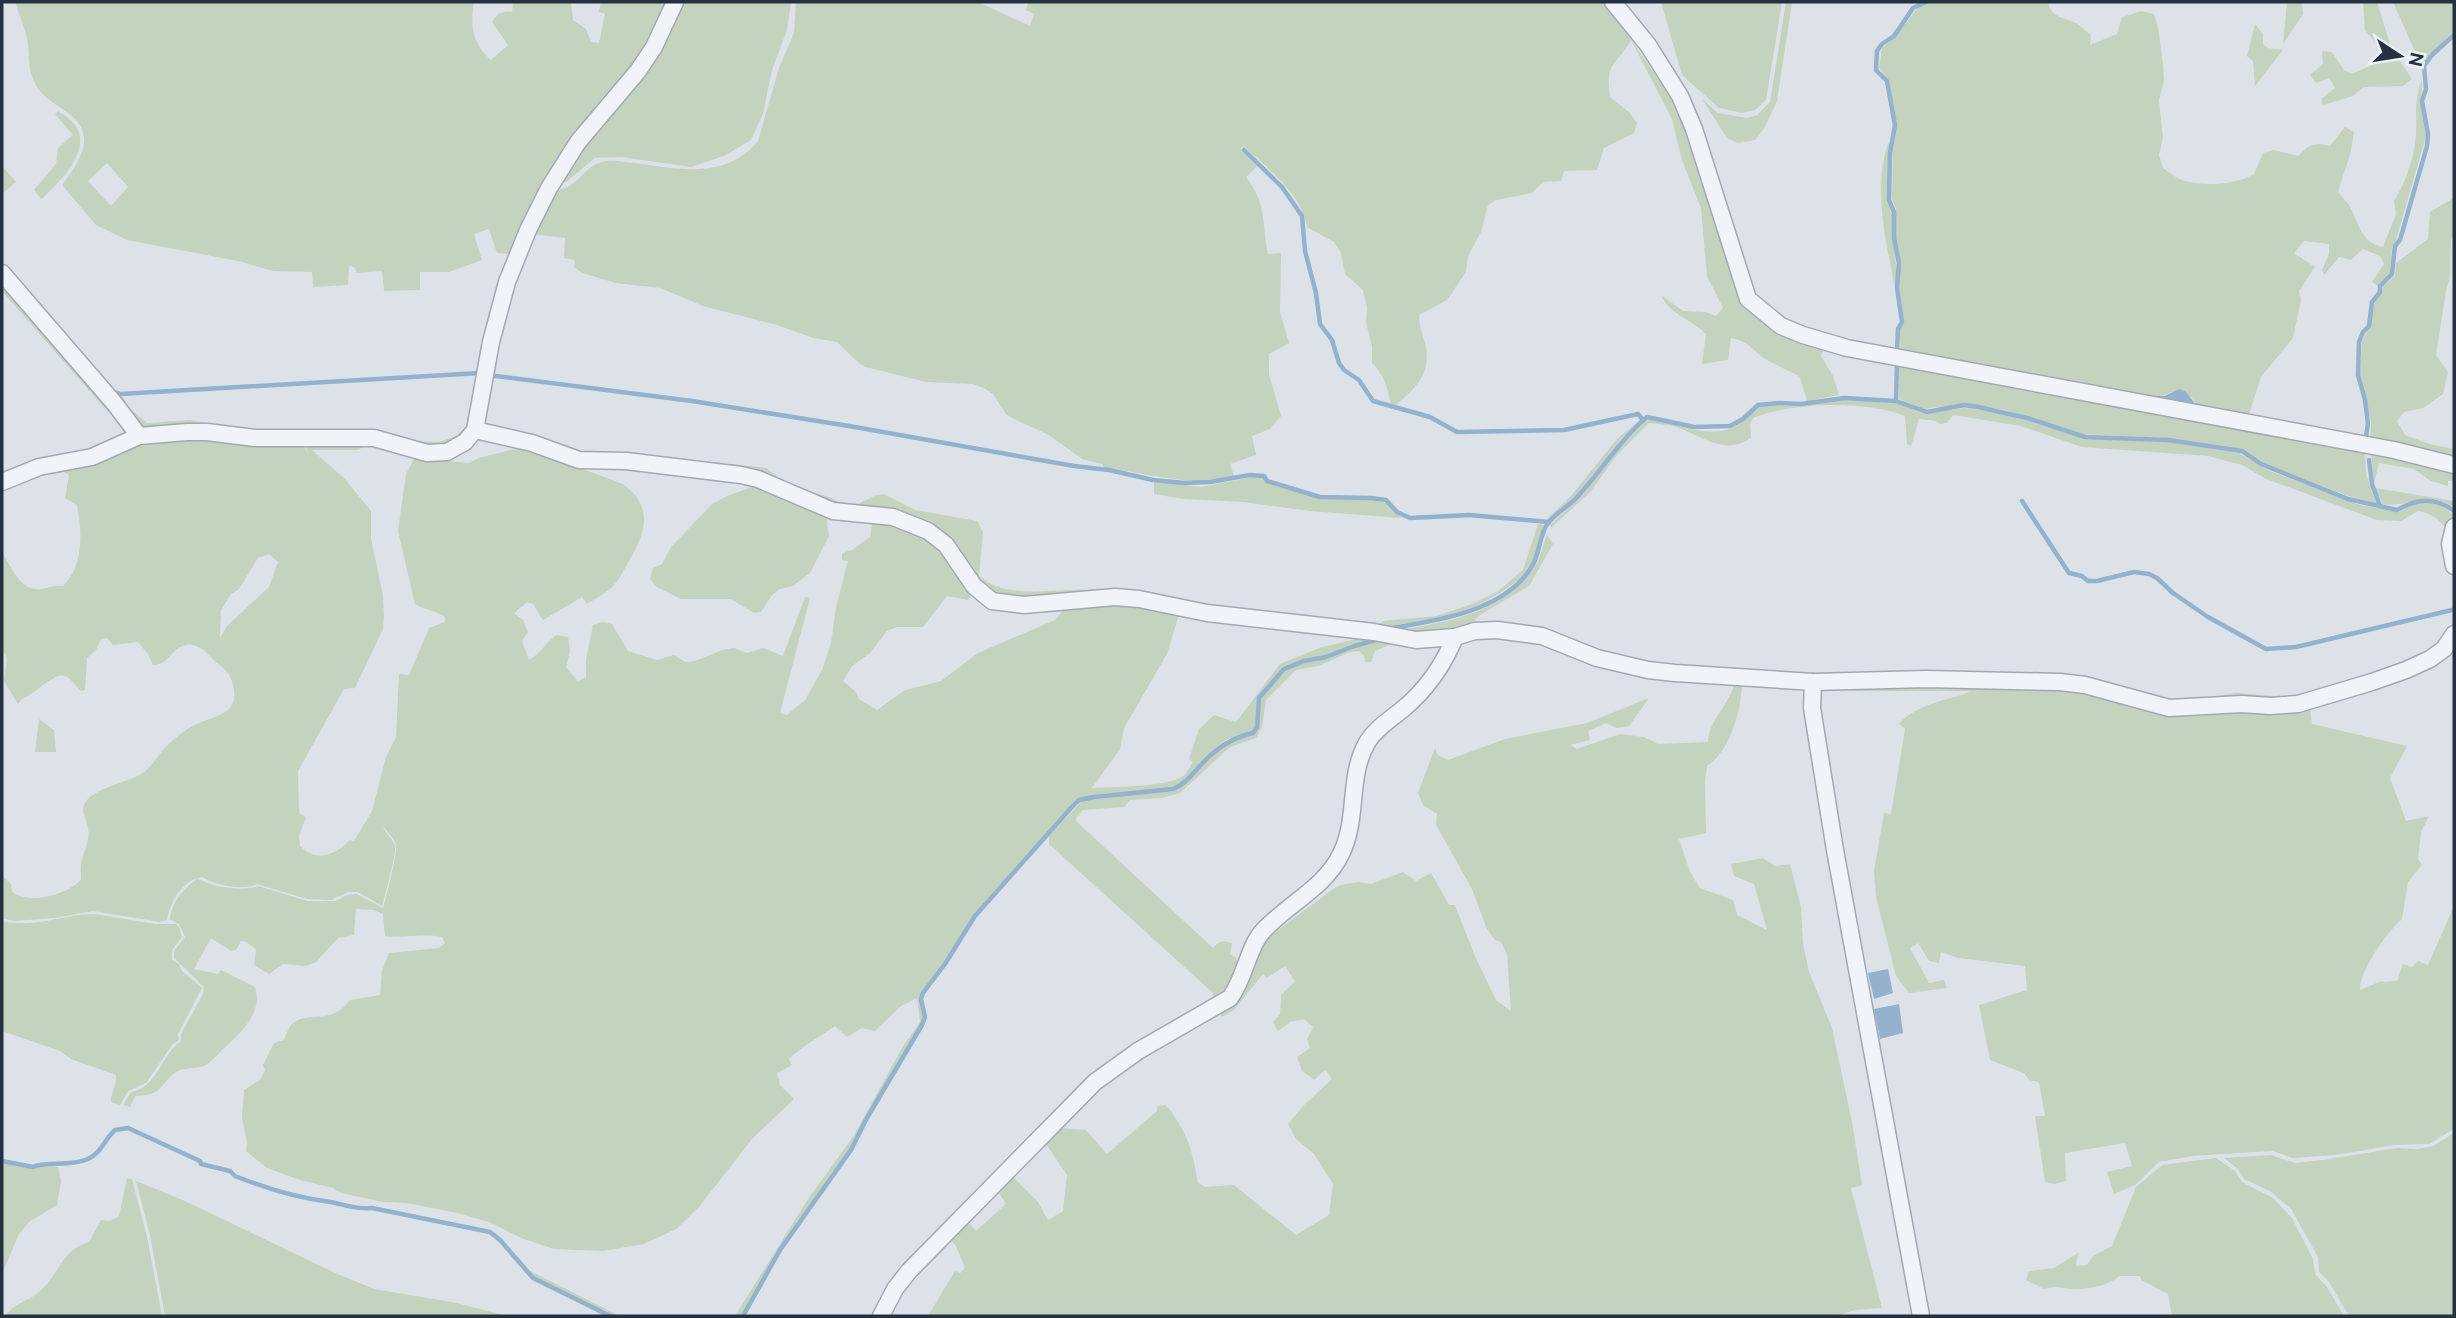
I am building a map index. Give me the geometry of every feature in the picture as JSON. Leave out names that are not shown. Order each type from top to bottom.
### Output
[{"type":"street","points":[[2,482],[39,467],[92,457],[139,436],[207,432],[255,438],[351,436],[374,438],[426,453],[447,452],[465,442],[475,430],[491,342],[507,282],[528,230],[549,188],[578,142],[649,55],[675,2]]},
{"type":"street","points":[[1613,2],[1648,45],[1680,96],[1694,130],[1748,299],[1781,326],[1847,348],[2394,450],[2454,465]]},
{"type":"street","points":[[2,273],[115,404],[139,436]]},
{"type":"street","points":[[475,430],[532,443],[579,460],[642,463],[741,475],[758,479],[834,511],[892,516],[928,531],[946,545],[974,586],[992,601],[1024,605],[1079,599],[1127,598],[1207,613],[1374,632],[1416,640],[1497,630],[1542,636],[1597,658],[1648,670],[1813,682],[1913,679],[2048,681],[2085,685],[2169,708],[2298,704],[2372,682],[2430,659],[2444,649],[2454,634]]},
{"type":"street","points":[[2454,527],[2450,544],[2454,566]]},
{"type":"street","points":[[881,1316],[895,1289],[909,1271],[1095,1082],[1138,1051],[1230,998],[1239,987],[1260,934],[1328,875],[1341,854],[1350,832],[1355,779],[1361,752],[1370,737],[1428,685],[1445,662],[1455,637]]},
{"type":"street","points":[[1813,682],[1812,708],[1835,850],[1921,1316]]},
{"type":"green space","points":[[15,2],[474,2],[474,34],[491,60],[508,45],[492,22],[500,13],[512,12],[513,2],[571,2],[573,20],[586,29],[591,42],[599,43],[605,14],[599,12],[601,2],[668,2],[639,60],[592,112],[570,142],[511,254],[497,253],[489,229],[474,234],[482,260],[449,272],[420,272],[420,290],[384,291],[382,271],[357,273],[354,267],[349,266],[348,285],[313,287],[312,272],[273,271],[238,261],[127,240],[96,225],[62,185],[80,156],[84,137],[82,128],[37,86],[30,71],[27,38]],"holes":[[[107,163],[128,187],[111,206],[88,181]]]},
{"type":"green space","points":[[679,2],[791,2],[787,30],[772,70],[763,114],[751,140],[724,156],[691,167],[621,157],[595,158],[566,182],[560,182]]},
{"type":"green space","points":[[796,2],[978,2],[1030,26],[1034,14],[1026,10],[1028,2],[1605,2],[1669,95],[1688,132],[1744,297],[1825,347],[1821,356],[1833,376],[1839,395],[1807,401],[1800,377],[1764,358],[1744,342],[1731,338],[1728,360],[1702,364],[1706,334],[1665,302],[1661,295],[1683,311],[1706,312],[1716,316],[1723,308],[1707,276],[1701,208],[1682,160],[1672,119],[1631,40],[1610,70],[1609,86],[1610,97],[1629,112],[1637,123],[1634,133],[1604,148],[1597,170],[1564,171],[1561,181],[1543,182],[1532,193],[1496,200],[1488,205],[1481,232],[1468,256],[1466,272],[1447,300],[1419,315],[1427,353],[1424,371],[1416,385],[1396,405],[1391,404],[1383,377],[1372,363],[1363,290],[1345,274],[1341,253],[1334,242],[1307,227],[1298,203],[1282,182],[1244,146],[1240,149],[1257,166],[1246,177],[1261,205],[1268,254],[1281,253],[1280,312],[1289,343],[1269,354],[1269,374],[1281,416],[1270,429],[1252,436],[1256,455],[1230,464],[1234,476],[1199,481],[1104,468],[1102,464],[1082,459],[1049,435],[1006,414],[993,394],[984,388],[973,384],[926,382],[866,367],[837,342],[813,338],[777,325],[703,306],[660,288],[616,283],[582,273],[574,267],[575,260],[564,258],[565,238],[531,234],[551,191],[570,186],[597,164],[614,161],[701,169],[732,162],[746,153],[758,141],[779,68],[794,33]]},
{"type":"green space","points":[[1661,2],[1782,2],[1766,100],[1755,110],[1742,113],[1719,108],[1682,75]]},
{"type":"green space","points":[[1786,2],[1792,2],[1777,101],[1765,127],[1755,140],[1738,143],[1727,138],[1702,99],[1718,113],[1747,118],[1757,115],[1770,102]]},
{"type":"green space","points":[[1929,2],[2048,2],[2055,14],[2076,23],[2091,35],[2090,45],[2117,34],[2122,17],[2142,11],[2154,14],[2164,80],[2159,100],[2163,138],[2159,155],[2163,168],[2179,179],[2200,184],[2238,181],[2254,174],[2263,153],[2273,150],[2298,156],[2312,145],[2330,146],[2345,127],[2354,132],[2338,192],[2349,205],[2361,231],[2369,241],[2383,247],[2396,214],[2394,201],[2412,160],[2417,99],[2422,79],[2421,107],[2426,136],[2392,247],[2390,275],[2378,286],[2372,282],[2384,264],[2380,256],[2363,249],[2351,260],[2339,257],[2324,275],[2322,270],[2329,254],[2329,244],[2304,241],[2294,253],[2315,267],[2299,291],[2301,300],[2293,338],[2261,377],[2247,420],[2199,409],[2191,397],[2171,392],[2145,398],[1901,351],[1899,330],[1904,322],[1899,287],[1901,262],[1896,238],[1896,209],[1892,199],[1893,151],[1897,124],[1889,80],[1879,68],[1882,48],[1894,38],[1916,10]]},
{"type":"green space","points":[[2287,2],[2302,2],[2303,14],[2283,44]]},
{"type":"green space","points":[[2363,2],[2377,2],[2392,50],[2412,79],[2403,86],[2364,87],[2353,96],[2323,105],[2321,99],[2335,88],[2329,78],[2316,83],[2310,75],[2323,64],[2322,51],[2332,52],[2344,70],[2352,74],[2372,65],[2383,51],[2365,30]]},
{"type":"green space","points":[[2393,2],[2454,2],[2454,31],[2421,65]]},
{"type":"green space","points":[[2255,24],[2263,34],[2263,44],[2268,48],[2283,50],[2255,86],[2253,61],[2247,56]]},
{"type":"green space","points":[[58,111],[78,130],[79,149],[63,178],[41,199],[34,190],[56,164],[58,148],[73,135],[55,114]]},
{"type":"green space","points":[[1889,141],[1888,203],[1892,215],[1897,280],[1895,287],[1881,195],[1884,159]]},
{"type":"green space","points":[[2,166],[16,182],[2,194]]},
{"type":"green space","points":[[2454,198],[2450,278],[2436,355],[2448,372],[2443,394],[2423,408],[2404,412],[2397,421],[2405,435],[2454,449],[2454,461],[2370,441],[2371,422],[2360,375],[2362,341],[2370,327],[2375,302],[2382,293],[2383,286],[2395,276],[2396,263],[2428,239],[2430,212]]},
{"type":"green space","points":[[3,285],[112,411],[108,412],[2,291]]},
{"type":"green space","points":[[1899,362],[2365,452],[2366,474],[2376,503],[2348,496],[2260,462],[2243,449],[2165,438],[2083,434],[2005,410],[1963,404],[1923,409],[1899,399]]},
{"type":"green space","points":[[479,375],[469,430],[449,442],[432,447],[243,429],[290,432],[358,429],[414,441],[439,442],[456,436],[467,426]]},
{"type":"green space","points":[[118,396],[122,396],[127,406],[147,423],[190,420],[235,429],[186,424],[145,428],[139,425]]},
{"type":"green space","points":[[1846,399],[1897,403],[1922,413],[1964,408],[1988,411],[2083,438],[2168,442],[2239,453],[2270,471],[2360,505],[2399,512],[2421,501],[2440,505],[2454,515],[2454,520],[2446,530],[2435,517],[2418,511],[2401,521],[2377,520],[2264,478],[2242,465],[2208,456],[2082,447],[2021,426],[1953,415],[1947,423],[1940,424],[1919,419],[1911,446],[1907,444],[1905,416],[1871,407],[1829,405],[1787,409],[1753,418],[1750,424],[1751,438],[1733,445],[1716,444],[1682,429],[1649,423],[1616,456],[1591,491],[1551,528],[1550,525],[1583,495],[1616,451],[1646,421],[1651,419],[1702,431],[1723,431],[1736,426],[1764,406]]},
{"type":"green space","points":[[1640,420],[1621,439],[1581,490],[1549,521],[1547,519],[1571,496],[1617,439]]},
{"type":"green space","points":[[183,434],[300,442],[310,455],[302,442],[371,442],[358,450],[312,450],[345,479],[371,511],[371,538],[383,596],[384,615],[383,629],[355,688],[344,689],[298,771],[299,813],[306,817],[299,836],[300,846],[319,856],[338,850],[350,840],[354,841],[372,811],[386,757],[396,737],[399,674],[409,675],[429,628],[445,622],[442,615],[415,604],[398,531],[406,474],[416,455],[469,463],[531,445],[542,454],[623,484],[633,493],[643,511],[643,530],[616,583],[587,604],[582,597],[543,620],[533,604],[527,602],[514,613],[523,620],[528,632],[522,641],[529,660],[556,635],[568,637],[570,651],[566,667],[578,681],[586,677],[586,660],[593,625],[603,622],[612,624],[628,651],[657,660],[674,655],[685,662],[695,661],[734,648],[747,653],[763,648],[783,656],[805,597],[810,598],[780,713],[787,715],[805,700],[822,670],[831,643],[836,607],[848,561],[842,560],[842,553],[852,550],[870,537],[873,518],[928,534],[975,590],[968,600],[947,596],[923,627],[897,627],[887,631],[870,653],[852,666],[843,681],[856,692],[859,699],[877,710],[905,690],[941,681],[978,653],[1055,620],[1070,602],[1104,601],[1180,611],[1167,654],[1124,728],[1120,749],[1092,788],[1125,787],[1176,780],[1187,772],[1193,762],[1189,759],[1199,729],[1214,715],[1236,722],[1280,664],[1319,648],[1356,639],[1357,636],[1382,636],[1284,668],[1257,698],[1255,727],[1252,732],[1228,739],[1218,746],[1182,784],[1171,788],[1094,795],[1077,801],[973,916],[944,964],[922,992],[922,1024],[865,1118],[850,1149],[779,1250],[745,1312],[742,1316],[735,1316],[808,1199],[853,1137],[902,1048],[920,1022],[917,998],[901,1006],[875,1031],[862,1028],[847,1037],[835,1026],[794,1054],[789,1059],[792,1065],[777,1073],[780,1085],[794,1099],[752,1139],[699,1207],[676,1229],[644,1244],[603,1251],[554,1249],[521,1238],[489,1222],[457,1213],[341,1193],[333,1188],[267,1168],[246,1151],[242,1118],[244,1090],[260,1080],[265,1070],[263,1065],[274,1043],[284,1040],[291,1025],[304,1018],[335,1013],[350,1000],[380,995],[382,971],[389,953],[439,948],[445,943],[442,937],[435,936],[385,936],[383,914],[374,910],[356,909],[354,935],[338,938],[316,962],[306,966],[283,964],[269,974],[254,965],[256,949],[246,942],[241,941],[236,950],[231,951],[211,938],[194,969],[218,974],[221,970],[255,987],[256,1005],[249,1022],[206,1065],[179,1071],[159,1090],[135,1096],[130,1107],[123,1105],[131,1092],[147,1084],[181,1041],[181,1034],[203,994],[204,987],[174,958],[174,951],[185,937],[178,924],[170,920],[175,902],[196,880],[195,876],[176,896],[167,920],[160,922],[93,911],[55,918],[14,921],[2,918],[2,875],[11,884],[12,892],[28,898],[57,894],[81,880],[81,862],[88,836],[83,813],[85,803],[95,793],[141,774],[180,734],[227,711],[234,699],[233,685],[227,672],[197,646],[181,647],[164,662],[153,665],[138,642],[113,645],[107,638],[101,639],[96,650],[87,658],[85,690],[81,691],[65,676],[55,677],[18,704],[4,681],[7,658],[2,648],[2,552],[17,577],[27,586],[41,589],[63,586],[75,568],[80,548],[77,505],[65,498],[69,475],[64,472],[33,475],[131,441]],"holes":[[[269,554],[278,562],[269,587],[227,626],[220,638],[221,610],[231,594],[239,589],[258,558]],[[383,826],[396,845],[383,908],[357,894],[347,895],[336,901],[307,901],[258,886],[230,888],[197,879],[202,877],[221,885],[237,887],[257,884],[307,899],[331,900],[348,892],[358,892],[382,906],[395,849]]]},
{"type":"green space","points":[[2371,451],[2454,470],[2454,481],[2448,481],[2448,486],[2431,481],[2414,469],[2379,463],[2374,483]]},
{"type":"green space","points":[[701,464],[766,468],[791,487],[826,496],[846,505],[856,505],[884,494],[915,510],[977,521],[983,532],[979,576],[1000,587],[1025,591],[1134,592],[1017,601],[986,592],[948,539]]},
{"type":"green space","points":[[1258,476],[1268,483],[1321,499],[1378,500],[1390,505],[1401,518],[1310,511],[1243,502],[1183,499],[1154,494],[1154,482],[1201,487]]},
{"type":"green space","points":[[764,483],[830,512],[827,521],[829,536],[810,573],[793,586],[780,589],[772,595],[761,612],[754,613],[731,599],[681,599],[657,587],[650,579],[653,568],[662,564],[671,547],[712,504]]},
{"type":"green space","points":[[2375,488],[2454,501],[2454,508],[2434,499],[2383,504]]},
{"type":"green space","points":[[1538,524],[1544,525],[1530,567],[1502,592],[1476,605],[1433,620],[1400,624],[1386,629],[1376,627],[1383,621],[1437,616],[1472,604],[1498,591],[1523,570]]},
{"type":"green space","points":[[1547,535],[1553,544],[1529,586],[1480,615],[1468,627],[1434,635],[1394,630],[1467,615],[1501,599],[1532,571]]},
{"type":"green space","points":[[1386,640],[1440,641],[1443,646],[1394,643],[1375,651],[1371,662],[1365,662],[1359,651],[1350,652],[1318,666],[1296,670],[1266,700],[1262,727],[1256,738],[1230,747],[1180,793],[1162,798],[1130,800],[1124,807],[1083,810],[1075,820],[1213,948],[1221,942],[1232,943],[1230,954],[1236,958],[1240,975],[1213,1004],[1213,993],[1049,844],[1049,836],[1082,801],[1173,791],[1180,787],[1220,748],[1256,731],[1260,717],[1260,698],[1286,670],[1354,647]]},
{"type":"green space","points":[[1735,680],[1742,681],[1734,728],[1723,750],[1707,766],[1706,833],[1679,839],[1690,872],[1700,888],[1733,900],[1737,915],[1767,930],[1754,884],[1734,876],[1731,864],[1763,858],[1775,866],[1790,864],[1801,907],[1803,944],[1809,972],[1832,1028],[1852,1122],[1862,1185],[1851,1188],[1882,1308],[1855,1310],[1835,1316],[928,1316],[955,1271],[960,1273],[965,1268],[956,1246],[949,1238],[966,1220],[976,1231],[1006,1204],[997,1190],[1011,1175],[1038,1202],[1048,1220],[1063,1211],[1067,1175],[1044,1141],[1058,1128],[1086,1130],[1107,1154],[1157,1111],[1157,1106],[1166,1105],[1188,1142],[1198,1183],[1205,1187],[1234,1185],[1296,1235],[1329,1215],[1333,1184],[1314,1154],[1296,1139],[1288,1124],[1332,1079],[1325,1070],[1314,1080],[1302,1071],[1297,1057],[1310,1048],[1307,1039],[1313,1027],[1304,1019],[1290,1022],[1278,1031],[1273,1022],[1280,1014],[1281,995],[1295,981],[1285,966],[1267,978],[1263,974],[1234,1010],[1222,1017],[1218,1012],[1256,951],[1269,937],[1341,885],[1358,882],[1371,884],[1403,872],[1416,881],[1431,873],[1449,905],[1455,905],[1496,1000],[1511,1011],[1507,954],[1501,942],[1495,940],[1487,929],[1472,889],[1436,825],[1437,814],[1423,805],[1418,793],[1435,748],[1438,755],[1448,760],[1505,739],[1587,723],[1649,698],[1629,726],[1617,728],[1606,723],[1588,731],[1590,740],[1570,745],[1577,749],[1620,734],[1644,737],[1658,744],[1708,742],[1712,726],[1733,689]]},
{"type":"green space","points":[[2060,684],[2146,705],[2297,706],[2310,709],[2312,724],[2407,746],[2390,778],[2406,821],[2429,816],[2421,832],[2418,859],[2422,865],[2408,882],[2402,919],[2375,952],[2364,973],[2360,990],[2379,982],[2397,981],[2403,964],[2412,967],[2418,961],[2428,965],[2454,906],[2454,1129],[2429,1144],[2394,1145],[2336,1155],[2293,1158],[2272,1151],[2193,1156],[2159,1162],[2135,1185],[2114,1194],[2107,1172],[2132,1166],[2125,1143],[2065,1153],[2066,1181],[2055,1184],[2045,1182],[2035,1116],[2045,1116],[2039,1082],[2029,1080],[2024,1073],[1990,1060],[1979,1005],[2027,990],[2025,966],[1958,958],[1941,952],[1939,963],[1929,961],[1918,943],[1910,948],[1929,983],[1944,980],[1947,988],[1909,993],[1896,976],[1876,897],[1874,871],[1884,813],[1891,814],[1905,729],[1899,724],[1915,711],[1972,691],[1860,691],[1828,688]]},
{"type":"green space","points":[[2235,693],[2287,697],[2315,695],[2303,698],[2185,702]]},
{"type":"green space","points":[[39,719],[54,730],[56,752],[35,752]]},
{"type":"green space","points":[[94,914],[156,924],[176,924],[182,937],[172,950],[172,960],[202,988],[178,1034],[179,1040],[172,1045],[146,1083],[128,1091],[120,1105],[111,1102],[116,1075],[71,1059],[60,1051],[2,1031],[2,921],[25,923]]},
{"type":"green space","points":[[2454,1133],[2454,1316],[2349,1316],[2329,1282],[2319,1272],[2318,1257],[2291,1209],[2270,1191],[2244,1179],[2238,1169],[2224,1158],[2271,1155],[2295,1163],[2323,1160],[2397,1148],[2417,1149],[2433,1146]]},
{"type":"green space","points":[[2216,1158],[2235,1171],[2242,1182],[2273,1198],[2292,1218],[2313,1259],[2315,1274],[2327,1287],[2344,1316],[2172,1316],[2168,1294],[2141,1280],[2140,1276],[2119,1276],[2103,1285],[2077,1289],[2044,1289],[2026,1280],[2029,1271],[2054,1268],[2078,1253],[2076,1266],[2087,1265],[2093,1256],[2112,1246],[2136,1187],[2162,1165]]},
{"type":"green space","points":[[2,1162],[26,1168],[40,1164],[58,1167],[61,1181],[57,1205],[29,1222],[19,1234],[2,1274]]},
{"type":"green space","points":[[127,1178],[132,1179],[147,1237],[162,1316],[5,1316],[14,1307],[36,1295],[72,1251],[89,1242],[101,1220],[110,1221],[119,1216]]},
{"type":"green space","points":[[136,1181],[374,1289],[457,1303],[507,1316],[165,1316],[150,1235]]},
{"type":"green space","points":[[526,1269],[620,1316],[612,1316],[535,1278]]},
{"type":"water","points":[[2180,389],[2186,392],[2199,409],[2145,398],[2164,396]]},
{"type":"water","points":[[1888,969],[1893,993],[1874,999],[1868,973]]},
{"type":"water","points":[[1899,1004],[1903,1033],[1880,1039],[1874,1009]]},
{"type":"waterway","points":[[1897,351],[1898,329],[1902,322],[1897,288],[1899,263],[1894,238],[1894,212],[1889,200],[1890,153],[1895,125],[1887,81],[1876,70],[1877,51],[1894,36],[1913,8],[1926,2]]},
{"type":"waterway","points":[[2368,441],[2365,400],[2358,375],[2359,342],[2369,326],[2372,302],[2380,292],[2380,286],[2392,274],[2395,246],[2400,240],[2427,146],[2428,134],[2422,101],[2426,89],[2424,66],[2454,35]]},
{"type":"waterway","points":[[1244,150],[1282,187],[1302,216],[1305,251],[1316,293],[1320,324],[1332,340],[1339,363],[1359,380],[1373,401],[1430,417],[1457,432],[1564,430],[1638,414],[1643,420]]},
{"type":"waterway","points":[[1896,401],[1897,363]]},
{"type":"waterway","points":[[111,391],[120,394],[480,373]]},
{"type":"waterway","points":[[488,375],[692,401],[1109,470],[1153,480],[1184,483],[1210,482],[1250,475],[1264,476],[1267,481],[1320,497],[1386,500],[1397,512],[1410,518],[1469,515],[1549,522]]},
{"type":"waterway","points":[[1392,628],[1468,612],[1504,595],[1519,583],[1534,563],[1548,523],[1576,498],[1647,417],[1694,427],[1730,426],[1743,419],[1758,405],[1779,403],[1801,404],[1844,398],[1896,401],[1927,412],[1964,405],[2027,418],[2085,437],[2168,440],[2242,451],[2261,464],[2348,499],[2397,510],[2412,503],[2432,501],[2454,511]]},
{"type":"waterway","points":[[2369,460],[2372,484],[2380,506]]},
{"type":"waterway","points":[[2022,501],[2069,573],[2082,576],[2088,581],[2134,572],[2149,574],[2208,617],[2266,649],[2296,647],[2452,610]]},
{"type":"waterway","points":[[743,1316],[780,1250],[851,1150],[922,1025],[925,1017],[921,999],[923,993],[975,916],[1071,808],[1079,800],[1094,797],[1177,787],[1223,746],[1253,733],[1257,727],[1259,698],[1284,669],[1380,639]]},
{"type":"waterway","points":[[2,1161],[33,1167],[81,1161],[96,1153],[115,1130],[128,1128],[200,1161],[201,1164],[230,1171],[235,1176],[279,1192],[490,1232],[533,1278],[610,1316]]}]
